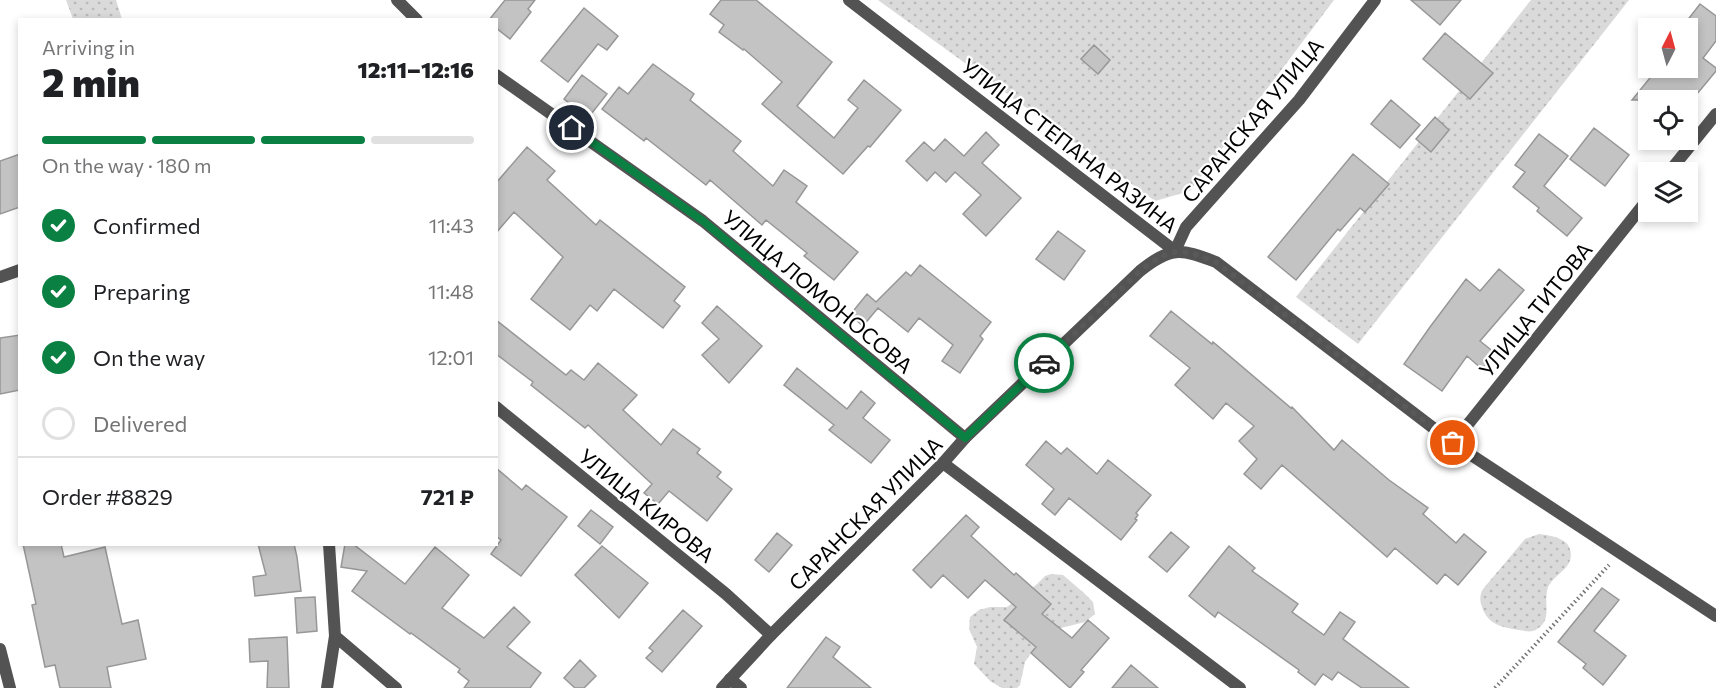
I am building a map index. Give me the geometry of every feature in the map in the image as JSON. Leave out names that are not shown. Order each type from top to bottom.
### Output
[{"type":"street","points":[[397,0],[415,18]]},
{"type":"street","name":"УЛИЦА СТЕПАНА РАЗИНА","points":[[849,0],[1175,251],[1195,254],[1216,262],[1453,443],[1716,616]]},
{"type":"street","name":"САРАНСКАЯ УЛИЦА","points":[[726,684],[771,635],[943,463],[965,438],[1140,271],[1155,258],[1175,251],[1186,227],[1299,100],[1375,0]]},
{"type":"street","name":"УЛИЦА ЛОМОНОСОВА","points":[[498,76],[703,221],[965,438]]},
{"type":"street","points":[[1678,162],[1716,114]]},
{"type":"street","name":"УЛИЦА ТИТОВА","points":[[1453,443],[1638,212]]},
{"type":"street","points":[[0,277],[18,271]]},
{"type":"street","name":"УЛИЦА КИРОВА","points":[[498,409],[726,594],[771,635]]},
{"type":"street","points":[[943,463],[1240,688]]},
{"type":"street","points":[[327,688],[335,636],[330,546]]},
{"type":"street","points":[[335,636],[396,688]]},
{"type":"street","points":[[0,649],[10,688]]},
{"type":"street","points":[[726,684],[741,688]]},
{"type":"path","points":[[1495,688],[1621,553]]},
{"type":"shaded area","points":[[66,0],[116,0],[122,18],[73,18]]},
{"type":"shaded area","points":[[878,0],[1334,0],[1190,191],[1155,201]]},
{"type":"shaded area","points":[[1531,0],[1629,0],[1358,344],[1296,297]]},
{"type":"shaded area","points":[[1539,534],[1552,536],[1565,542],[1570,549],[1571,556],[1566,567],[1549,585],[1546,596],[1546,617],[1542,625],[1531,631],[1496,624],[1488,618],[1482,607],[1480,596],[1483,589],[1525,539]]},
{"type":"shaded area","points":[[1063,575],[1084,593],[1093,602],[1095,614],[1085,622],[1057,629],[1037,644],[1025,662],[1020,685],[1017,688],[1002,688],[990,681],[974,664],[977,647],[969,629],[970,617],[979,610],[990,607],[1007,607],[1045,576]]},
{"type":"building","points":[[505,0],[535,0],[528,9],[531,12],[510,39],[498,30],[498,18],[491,18]]},
{"type":"building","points":[[721,0],[756,0],[832,62],[797,106],[834,138],[858,108],[848,100],[864,80],[901,110],[870,147],[868,146],[843,174],[762,104],[782,82],[744,49],[719,32],[724,25],[710,14]]},
{"type":"building","points":[[1411,0],[1461,0],[1440,25]]},
{"type":"building","points":[[1700,4],[1716,16],[1716,41],[1703,58],[1716,68],[1716,71],[1698,93],[1698,90],[1640,90],[1650,78],[1698,78],[1698,18],[1689,18]]},
{"type":"building","points":[[584,8],[618,36],[607,50],[598,44],[568,82],[541,61]]},
{"type":"building","points":[[1445,33],[1493,73],[1470,99],[1423,59]]},
{"type":"building","points":[[1094,45],[1110,60],[1098,74],[1081,59]]},
{"type":"building","points":[[653,64],[694,94],[690,100],[741,141],[733,151],[773,186],[784,170],[807,186],[796,202],[858,252],[834,280],[804,256],[807,253],[766,220],[762,225],[710,180],[706,185],[646,138],[644,141],[602,109],[619,87],[628,94]]},
{"type":"building","points":[[582,75],[607,94],[588,118],[564,99]]},
{"type":"building","points":[[1391,100],[1420,125],[1400,148],[1371,124]]},
{"type":"building","points":[[1435,117],[1449,130],[1431,152],[1416,139]]},
{"type":"building","points":[[1594,128],[1629,155],[1605,186],[1570,159]]},
{"type":"building","points":[[986,132],[999,145],[982,163],[1021,198],[986,236],[963,214],[981,195],[955,172],[946,182],[935,172],[927,181],[906,161],[924,142],[934,151],[945,139],[964,156]]},
{"type":"building","points":[[1539,134],[1568,156],[1544,186],[1582,218],[1567,236],[1537,211],[1539,208],[1513,187],[1525,172],[1515,165]]},
{"type":"building","points":[[527,147],[555,171],[547,180],[596,225],[600,220],[685,287],[674,301],[680,306],[663,328],[614,289],[597,311],[590,305],[570,330],[531,299],[563,257],[514,212],[498,231],[498,181]]},
{"type":"building","points":[[1353,154],[1389,184],[1365,212],[1360,208],[1340,231],[1338,229],[1296,280],[1268,257]]},
{"type":"building","points":[[18,155],[18,208],[0,214],[0,161]]},
{"type":"building","points":[[1058,231],[1085,251],[1064,280],[1036,259]]},
{"type":"building","points":[[920,265],[991,322],[980,336],[983,339],[960,373],[942,361],[953,345],[919,318],[908,332],[878,308],[863,326],[850,315],[867,294],[876,302],[906,272],[911,276]]},
{"type":"building","points":[[1499,269],[1524,290],[1480,341],[1495,353],[1482,369],[1467,356],[1442,391],[1404,364],[1466,279],[1480,291]]},
{"type":"building","points":[[717,306],[762,346],[729,383],[702,355],[719,339],[702,323]]},
{"type":"building","points":[[1171,311],[1212,344],[1213,342],[1292,407],[1334,450],[1342,440],[1389,480],[1428,508],[1423,514],[1456,543],[1464,534],[1486,552],[1458,585],[1445,574],[1437,584],[1395,548],[1387,557],[1282,465],[1261,489],[1244,474],[1257,459],[1239,441],[1254,426],[1226,403],[1213,419],[1175,385],[1190,368],[1150,336]]},
{"type":"building","points":[[498,322],[566,375],[571,370],[584,380],[598,363],[637,395],[623,410],[661,445],[673,429],[700,449],[697,453],[721,472],[717,477],[732,489],[707,521],[669,491],[658,504],[644,493],[652,484],[588,425],[585,428],[531,385],[533,382],[498,356]]},
{"type":"building","points":[[18,335],[18,390],[0,394],[0,338]]},
{"type":"building","points":[[797,368],[847,409],[861,391],[875,403],[863,418],[890,440],[871,463],[829,430],[834,425],[784,385]]},
{"type":"building","points":[[1046,441],[1061,454],[1067,448],[1097,474],[1108,460],[1151,495],[1136,513],[1138,515],[1135,519],[1137,520],[1121,540],[1069,498],[1055,515],[1042,504],[1054,489],[1026,465]]},
{"type":"building","points":[[498,470],[522,490],[526,485],[567,517],[521,576],[491,554],[501,540],[498,538]]},
{"type":"building","points":[[591,510],[613,527],[600,544],[578,526]]},
{"type":"building","points":[[966,515],[979,527],[971,536],[1014,575],[1016,573],[1051,604],[1042,614],[1072,638],[1088,620],[1109,638],[1081,670],[1084,672],[1070,688],[1031,653],[1036,647],[1004,620],[1016,607],[985,580],[968,598],[943,575],[931,588],[913,570]]},
{"type":"building","points":[[1171,532],[1189,547],[1167,572],[1149,557]]},
{"type":"building","points":[[777,533],[792,545],[769,572],[755,560]]},
{"type":"building","points":[[23,546],[61,546],[64,557],[105,547],[122,624],[138,620],[146,659],[107,667],[111,688],[60,688],[55,665],[45,667],[32,605],[36,604]]},
{"type":"building","points":[[259,546],[294,546],[301,591],[255,596],[253,577],[266,575]]},
{"type":"building","points":[[345,546],[356,546],[405,584],[435,547],[469,575],[442,608],[484,638],[514,607],[530,622],[507,647],[541,673],[530,688],[464,688],[469,681],[458,672],[460,669],[352,591],[367,571],[341,567]]},
{"type":"building","points":[[602,546],[648,583],[619,618],[575,575]]},
{"type":"building","points":[[1229,546],[1255,568],[1252,571],[1298,604],[1292,612],[1324,635],[1340,612],[1355,622],[1343,639],[1409,688],[1362,688],[1338,672],[1332,680],[1323,674],[1315,685],[1298,672],[1299,670],[1218,612],[1215,617],[1189,596]]},
{"type":"building","points":[[1602,588],[1619,600],[1594,631],[1626,656],[1603,685],[1583,668],[1586,664],[1558,642]]},
{"type":"building","points":[[315,597],[317,631],[297,633],[295,598]]},
{"type":"building","points":[[683,610],[702,626],[662,672],[646,658],[653,651],[649,648]]},
{"type":"building","points":[[287,637],[289,688],[267,688],[268,661],[250,662],[249,639]]},
{"type":"building","points":[[826,637],[840,647],[833,657],[871,688],[787,688]]},
{"type":"building","points":[[580,660],[596,676],[584,688],[575,688],[564,678]]},
{"type":"building","points":[[1131,665],[1158,688],[1112,688]]},
{"type":"way so far","points":[[1044,363],[1155,258],[1175,251],[1195,254],[1216,262],[1453,443]]},
{"type":"route","points":[[572,128],[703,221],[965,438],[1044,363]]}]
